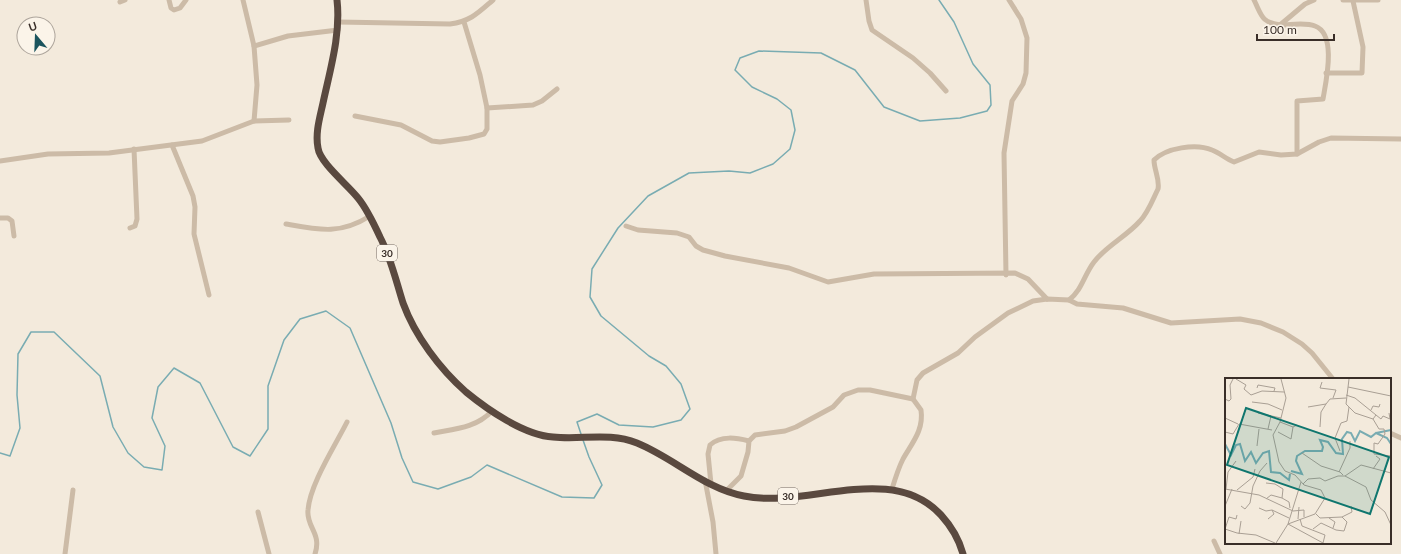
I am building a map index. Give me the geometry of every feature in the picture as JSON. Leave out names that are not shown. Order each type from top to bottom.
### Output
[{"type":"highway","name":"30","points":[[337,0],[338,30],[318,129],[318,148],[330,167],[359,198],[370,216],[384,243],[412,324],[450,376],[466,392],[492,411],[542,436],[569,438],[596,436],[617,437],[636,443],[662,455],[726,491],[746,497],[760,498],[892,489],[910,494],[934,508],[952,530],[963,554]]},
{"type":"street","points":[[169,0],[174,10],[180,8],[186,0]]},
{"type":"street","points":[[243,0],[254,46],[257,85],[254,121]]},
{"type":"street","points":[[338,22],[434,25],[464,22],[476,16],[494,0]]},
{"type":"street","points":[[866,0],[872,30],[913,58],[930,72],[946,91]]},
{"type":"street","points":[[1006,275],[1004,153],[1012,101],[1023,84],[1026,73],[1027,38],[1021,18],[1009,0]]},
{"type":"street","points":[[1254,0],[1264,20],[1269,23],[1280,25],[1310,24],[1322,30],[1328,43],[1323,98],[1297,101],[1297,154]]},
{"type":"street","points":[[1280,25],[1305,4],[1314,0]]},
{"type":"street","points":[[1343,0],[1378,0]]},
{"type":"street","points":[[1326,73],[1362,73],[1363,47],[1353,1]]},
{"type":"street","points":[[355,116],[401,125],[432,141],[440,142],[470,138],[484,134],[487,129],[487,108],[480,75],[464,22]]},
{"type":"street","points":[[254,46],[288,36],[338,30]]},
{"type":"street","points":[[487,108],[533,105],[542,101],[557,89]]},
{"type":"street","points":[[0,160],[48,154],[109,153],[172,145],[212,139],[229,130],[254,121],[289,120]]},
{"type":"street","points":[[1069,300],[1076,295],[1093,263],[1101,254],[1110,248],[1144,217],[1159,184],[1154,160],[1172,150],[1183,148],[1210,149],[1234,162],[1259,152],[1281,156],[1297,154],[1319,142],[1331,138],[1401,139]]},
{"type":"street","points":[[172,145],[194,196],[194,234],[209,295]]},
{"type":"street","points":[[130,228],[135,226],[137,219],[134,149]]},
{"type":"street","points":[[286,224],[327,230],[354,226],[370,216]]},
{"type":"street","points":[[0,218],[8,218],[12,221],[14,236]]},
{"type":"street","points":[[626,226],[638,230],[677,233],[688,238],[696,246],[703,250],[725,256],[789,268],[828,282],[874,274],[1006,275],[1015,273],[1024,275],[1047,299]]},
{"type":"street","points":[[913,399],[917,380],[923,373],[958,353],[975,337],[1008,313],[1033,301],[1047,299],[1069,300],[1076,304],[1089,306],[1123,308],[1171,323],[1240,319],[1261,323],[1283,332],[1302,344],[1312,353],[1332,378]]},
{"type":"street","points":[[726,491],[741,476],[749,441],[752,436],[758,433],[785,431],[796,427],[833,407],[844,395],[855,391],[866,390],[913,399],[922,410],[920,427],[915,442],[900,466],[892,489]]},
{"type":"street","points":[[434,433],[472,425],[486,417],[492,411]]},
{"type":"street","points":[[315,554],[317,538],[307,512],[311,492],[347,422]]},
{"type":"street","points":[[1391,433],[1401,438]]},
{"type":"street","points":[[716,554],[708,482],[708,454],[710,445],[717,441],[730,438],[749,441]]},
{"type":"street","points":[[66,554],[73,490]]},
{"type":"street","points":[[258,512],[269,554]]},
{"type":"street","points":[[1214,541],[1220,554]]},
{"type":"waterway","points":[[581,434],[577,422],[597,414],[619,425],[653,427],[681,420],[690,409],[681,384],[666,366],[649,356],[601,316],[590,297],[592,269],[618,228],[648,196],[689,173],[729,171],[750,173],[773,164],[790,149],[795,130],[791,110],[777,99],[752,87],[735,70],[740,58],[759,51],[821,53],[855,70],[884,107],[920,121],[960,118],[987,111],[991,105],[990,85],[973,64],[954,22],[939,0]]},
{"type":"waterway","points":[[0,453],[10,456],[20,428],[17,395],[18,354],[31,332],[54,332],[100,376],[113,427],[128,453],[144,467],[162,470],[165,446],[152,418],[158,387],[174,368],[200,383],[233,447],[250,456],[268,429],[268,386],[284,340],[300,319],[326,311],[350,328],[391,423],[402,458],[413,482],[438,489],[471,477],[487,465],[562,497],[594,498],[602,485],[583,440]]}]
